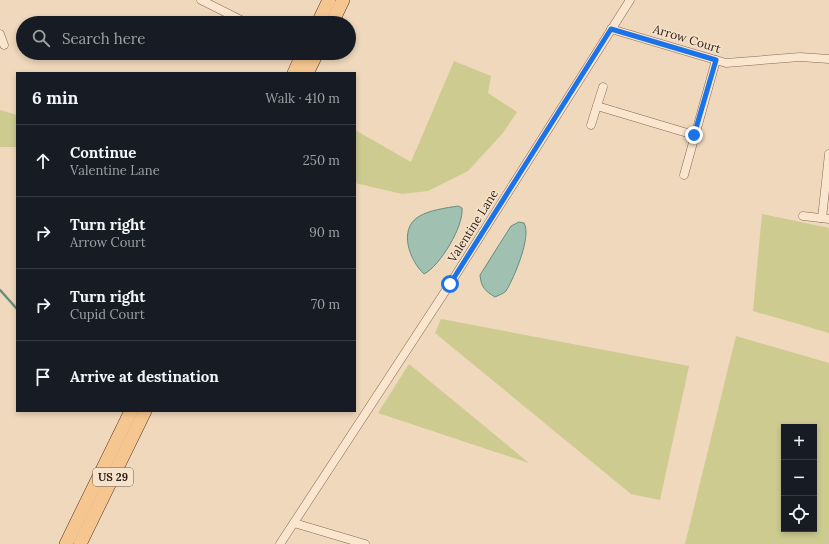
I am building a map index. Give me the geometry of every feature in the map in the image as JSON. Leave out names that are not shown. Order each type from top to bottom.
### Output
[{"type":"main road","points":[[326,16],[329,0]]},
{"type":"main road","points":[[330,16],[343,0]]},
{"type":"main road","points":[[295,72],[305,60]]},
{"type":"main road","points":[[308,72],[309,60]]},
{"type":"main road","name":"US 29","points":[[80,544],[87,515],[131,412]]},
{"type":"main road","name":"US 29","points":[[66,544],[87,515],[144,412]]},
{"type":"street","points":[[201,0],[233,16]]},
{"type":"street","name":"Valentine Lane","points":[[280,544],[454,278],[630,0]]},
{"type":"street","name":"Arrow Court","points":[[611,29],[726,63],[800,57],[829,60]]},
{"type":"street","points":[[0,34],[4,46]]},
{"type":"street","points":[[684,175],[716,60]]},
{"type":"street","points":[[591,126],[603,87]]},
{"type":"street","points":[[597,106],[694,135]]},
{"type":"street","points":[[803,216],[826,218],[829,154]]},
{"type":"street","points":[[294,523],[365,544]]},
{"type":"shaded area","points":[[454,61],[491,76],[488,93],[517,112],[503,133],[468,171],[428,191],[402,194],[356,183],[356,131],[411,162]]},
{"type":"shaded area","points":[[0,110],[16,115],[16,147],[0,147]]},
{"type":"shaded area","points":[[458,206],[462,208],[462,216],[450,245],[437,263],[424,274],[414,261],[408,246],[407,237],[412,223],[418,217],[427,213]]},
{"type":"shaded area","points":[[762,214],[829,228],[829,333],[753,311]]},
{"type":"shaded area","points":[[519,222],[524,223],[526,229],[526,237],[521,257],[506,291],[495,297],[484,288],[481,283],[480,275],[511,226]]},
{"type":"shaded area","points":[[441,319],[689,366],[660,500],[631,494],[435,333]]},
{"type":"shaded area","points":[[736,336],[829,363],[829,544],[685,544]]},
{"type":"shaded area","points":[[409,364],[529,463],[378,413]]},
{"type":"waterway","points":[[0,290],[16,308]]},
{"type":"route","points":[[450,284],[611,29],[716,60],[694,135]]}]
